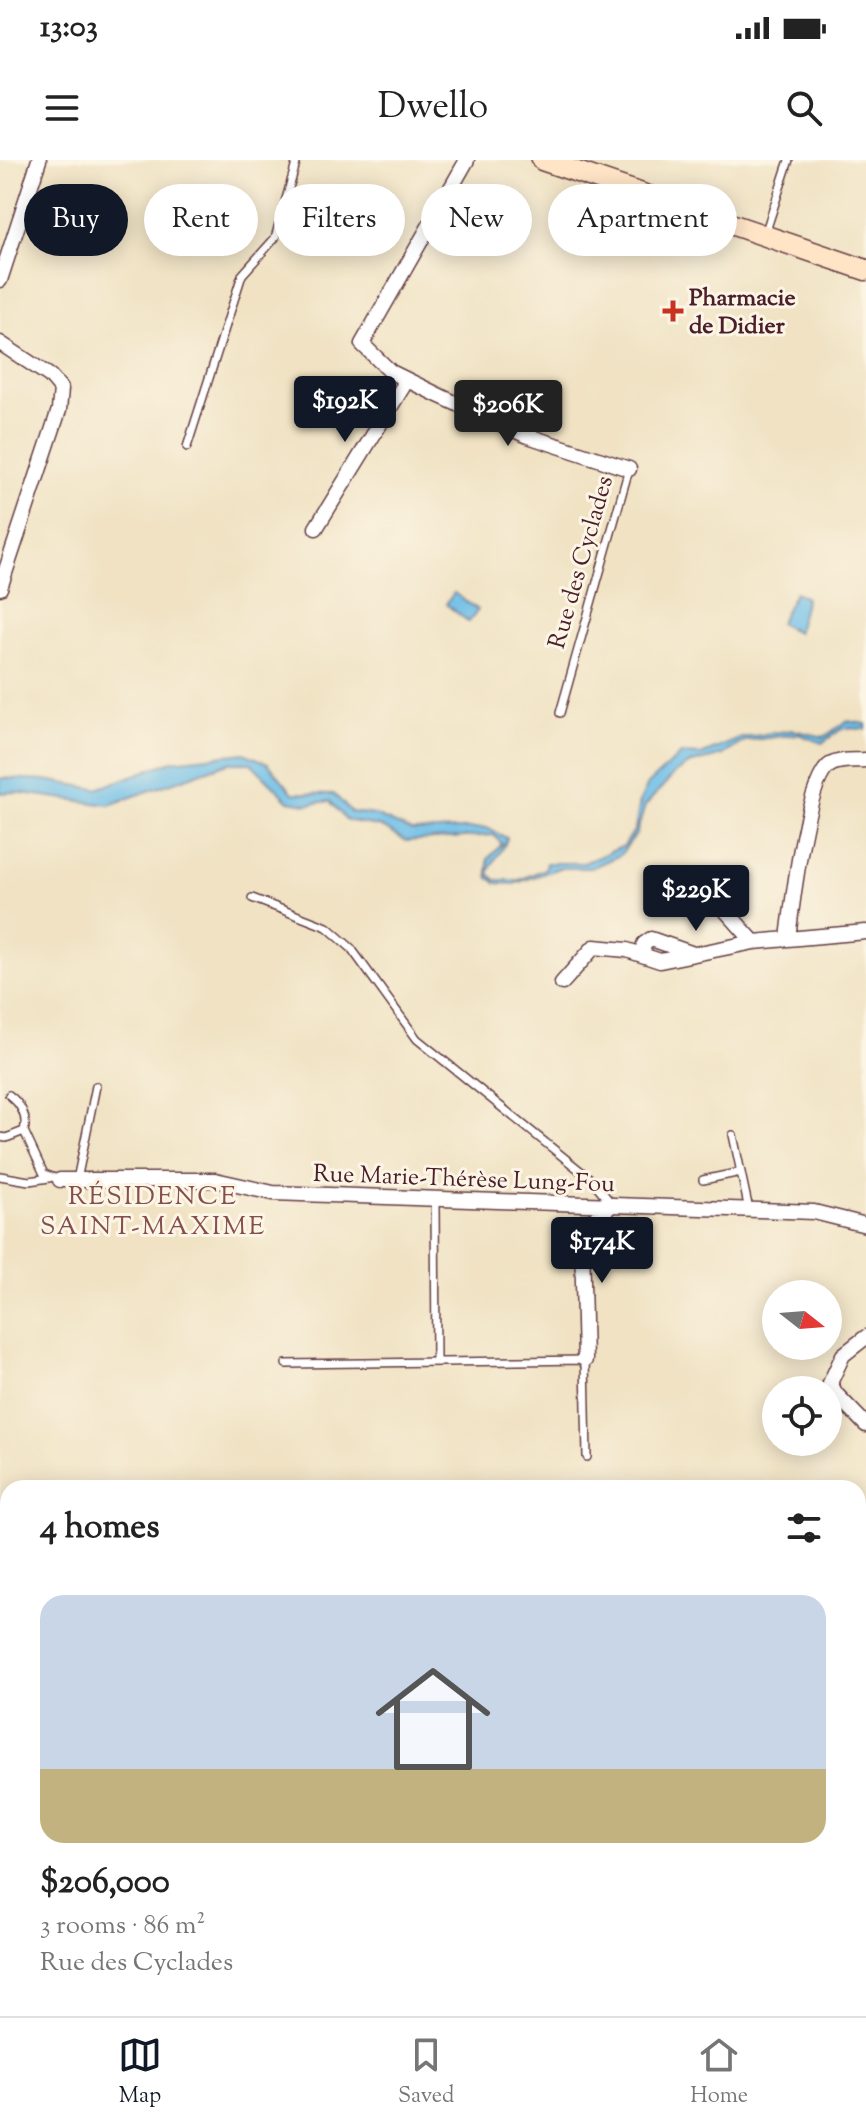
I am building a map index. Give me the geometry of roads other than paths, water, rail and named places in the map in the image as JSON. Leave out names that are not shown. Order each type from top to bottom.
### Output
[{"type":"street","points":[[0,280],[39,160]]},
{"type":"street","name":"Rue des Cyclades","points":[[467,160],[362,344],[391,372],[407,380],[525,435],[629,469]]},
{"type":"street","points":[[553,162],[866,270]]},
{"type":"street","points":[[0,343],[50,376],[61,389],[59,410],[0,588]]},
{"type":"street","points":[[316,528],[407,380]]},
{"type":"street","points":[[788,938],[799,858],[819,779],[828,766],[842,761],[866,760]]},
{"type":"street","points":[[659,879],[690,883],[708,894],[754,942]]},
{"type":"street","points":[[562,983],[594,947],[627,950],[660,961],[754,942],[866,932]]},
{"type":"street","name":"Rue Marie-Thérèse Lung-Fou","points":[[56,1179],[215,1180],[273,1193],[814,1212],[866,1225]]},
{"type":"street","points":[[585,1360],[582,1242],[592,1221],[612,1205]]},
{"type":"street","points":[[866,1337],[843,1355],[830,1383],[836,1394],[866,1425]]},
{"type":"lane","points":[[187,447],[242,275],[275,238],[297,160]]},
{"type":"lane","points":[[765,235],[789,160]]},
{"type":"lane","name":"Rue des Cyclades","points":[[560,713],[629,469]]},
{"type":"lane","points":[[252,898],[327,927],[351,948],[417,1039],[593,1181],[612,1205]]},
{"type":"lane","points":[[77,1180],[96,1086]]},
{"type":"lane","points":[[9,1095],[18,1101],[27,1122],[24,1131],[44,1174],[56,1179]]},
{"type":"lane","points":[[0,1137],[6,1138],[24,1131]]},
{"type":"lane","points":[[733,1135],[749,1210]]},
{"type":"lane","points":[[703,1180],[741,1172]]},
{"type":"lane","points":[[0,1176],[29,1181],[56,1179]]},
{"type":"lane","points":[[435,1199],[436,1362]]},
{"type":"lane","points":[[286,1364],[585,1360],[587,1457]]},
{"type":"water","points":[[795,592],[806,598],[797,632],[779,623]]},
{"type":"water","points":[[454,593],[478,610],[469,622],[446,604]]},
{"type":"water","points":[[847,721],[866,724],[866,729],[843,728],[822,743],[798,734],[745,741],[723,755],[689,764],[674,774],[645,806],[636,834],[620,855],[591,868],[559,868],[514,884],[496,883],[488,877],[488,859],[502,844],[494,835],[406,841],[382,827],[346,820],[330,801],[307,804],[289,801],[251,763],[228,763],[109,805],[15,792],[0,793],[1,778],[45,780],[97,789],[172,761],[244,753],[268,763],[293,793],[334,794],[351,812],[375,815],[412,831],[487,828],[507,838],[489,873],[495,880],[519,880],[545,869],[546,863],[584,863],[624,846],[635,829],[640,801],[648,784],[681,754],[701,755],[742,738],[793,730],[824,737]]},
{"type":"place","name":"Pharmacie de Didier","points":[[673,311]]},
{"type":"district","name":"RÉSIDENCE SAINT-MAXIME","points":[[153,1210]]}]
